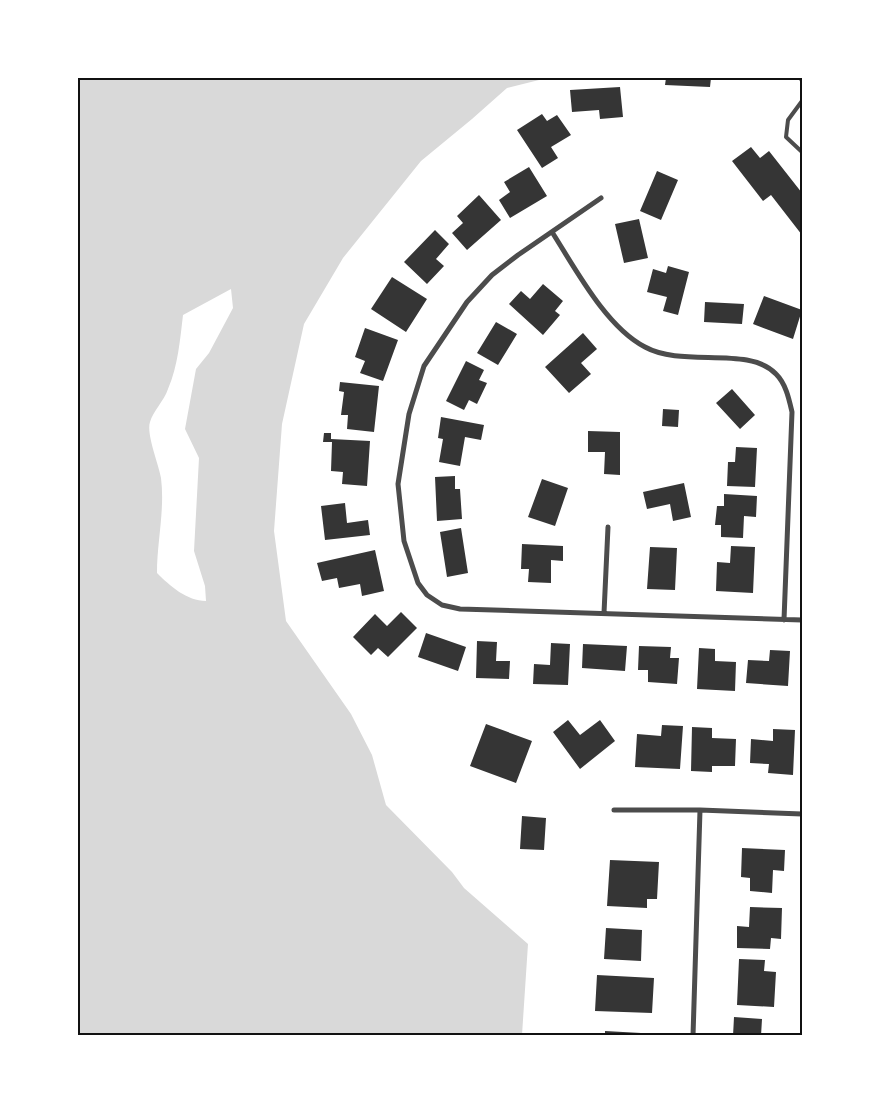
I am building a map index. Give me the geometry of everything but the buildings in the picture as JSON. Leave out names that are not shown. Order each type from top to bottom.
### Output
[{"type":"street","points":[[601,198],[492,275],[467,302],[424,366],[409,414],[398,484],[404,541],[418,582],[428,595],[442,605],[460,608],[802,620]]},
{"type":"street","points":[[552,232],[592,293],[621,330],[645,348],[671,357],[747,359],[766,365],[778,375],[788,393],[792,412],[784,620]]},
{"type":"street","points":[[604,613],[608,527]]},
{"type":"street","points":[[614,810],[700,810],[802,814]]},
{"type":"street","points":[[693,1036],[700,810]]},
{"type":"lane","points":[[802,101],[788,120],[786,137],[802,152]]},
{"type":"shaded area","points":[[78,78],[547,78],[507,88],[421,161],[343,258],[304,324],[282,424],[274,531],[286,621],[351,714],[372,755],[386,805],[452,872],[464,888],[528,944],[522,1035],[78,1035]],"holes":[[[231,289],[233,308],[209,353],[196,369],[185,429],[199,458],[194,551],[205,586],[206,601],[186,596],[167,583],[157,573],[162,490],[149,427],[151,418],[166,393],[174,371],[183,315]]]}]
